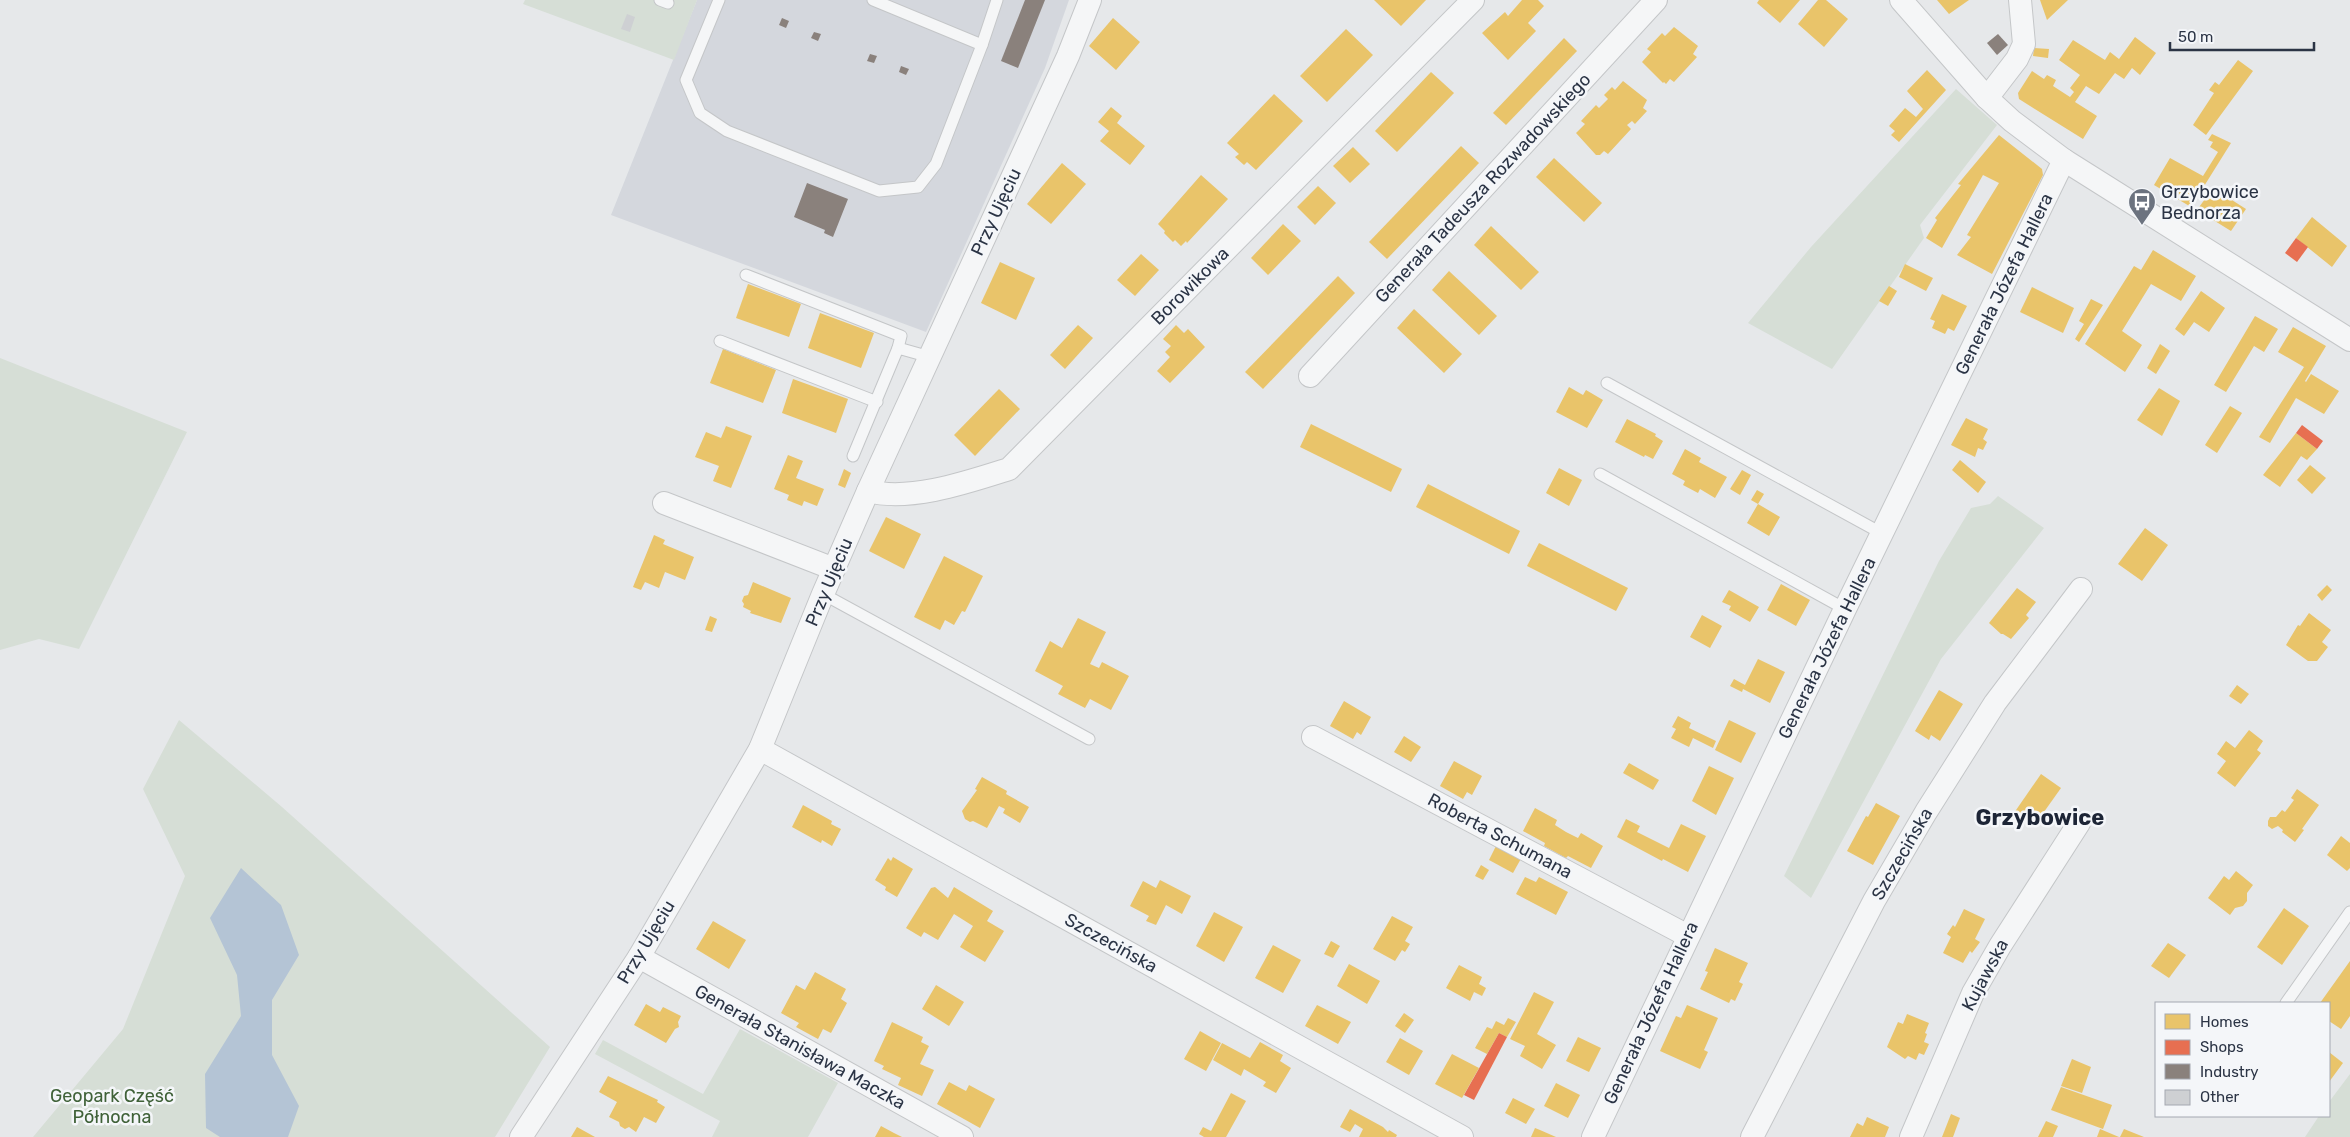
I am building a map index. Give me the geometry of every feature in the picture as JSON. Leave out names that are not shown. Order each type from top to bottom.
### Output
[{"type":"street","name":"Przy Ujęciu","points":[[521,1137],[639,957],[760,749],[823,594],[868,491],[1068,56],[1090,0]]},
{"type":"street","name":"Borowikowa","points":[[868,491],[885,496],[900,495],[976,480],[1009,469],[1473,0]]},
{"type":"street","name":"Generała Tadeusza Rozwadowskiego","points":[[1310,376],[1656,0]]},
{"type":"street","points":[[1901,0],[1987,98],[2024,131],[2064,160],[2350,340]]},
{"type":"street","points":[[1987,98],[2017,59],[2024,44],[2020,0]]},
{"type":"street","name":"Generała Józefa Hallera","points":[[1593,1137],[1845,609],[2064,160]]},
{"type":"street","points":[[664,503],[834,569]]},
{"type":"street","name":"Szczecińska","points":[[1752,1137],[1874,901],[1926,812],[1995,703],[2081,590]]},
{"type":"street","name":"Roberta Schumana","points":[[1313,737],[1688,936]]},
{"type":"street","name":"Szczecińska","points":[[760,749],[1462,1137]]},
{"type":"street","name":"Kujawska","points":[[1910,1137],[1973,993],[2000,946],[2079,823]]},
{"type":"street","name":"Generała Stanisława Maczka","points":[[639,957],[962,1137]]},
{"type":"lane","points":[[719,0],[686,80],[700,113],[727,130],[879,191],[918,187],[936,164],[982,45],[997,0]]},
{"type":"lane","points":[[873,0],[982,45]]},
{"type":"lane","points":[[746,274],[901,336],[877,402],[854,456]]},
{"type":"lane","points":[[720,341],[877,402]]},
{"type":"lane","points":[[898,348],[930,357]]},
{"type":"lane","points":[[1607,383],[1883,534]]},
{"type":"lane","points":[[1600,474],[1845,609]]},
{"type":"lane","points":[[823,594],[1089,739]]},
{"type":"lane","points":[[2287,1002],[2350,912]]},
{"type":"shaded area","points":[[697,0],[1069,0],[1045,68],[926,332],[611,215]]},
{"type":"green space","points":[[525,0],[697,0],[674,60],[523,4]]},
{"type":"green space","points":[[1956,89],[1997,125],[1920,225],[1924,238],[1832,369],[1748,323],[1811,247]]},
{"type":"green space","points":[[0,358],[187,432],[79,649],[39,639],[0,650]]},
{"type":"green space","points":[[1998,496],[2044,528],[1941,659],[1811,898],[1784,876],[1939,561],[1971,508],[1990,504]]},
{"type":"green space","name":"Geopark Część Północna","points":[[179,720],[282,807],[550,1047],[495,1137],[33,1137],[123,1029],[185,876],[143,789]]},
{"type":"green space","points":[[740,1029],[838,1083],[808,1137],[712,1137],[720,1121],[595,1054],[603,1040],[703,1094]]},
{"type":"green space","points":[[2350,1074],[2350,1137],[2305,1137],[2318,1117],[2330,1117],[2330,1101]]},
{"type":"water","points":[[241,868],[281,905],[299,955],[272,1000],[272,1055],[299,1106],[288,1137],[220,1137],[206,1128],[205,1074],[241,1016],[237,975],[210,918]]},
{"type":"building: Homes","points":[[1374,0],[1426,0],[1401,26]]},
{"type":"building: Homes","points":[[1522,0],[1538,0],[1544,6],[1528,23],[1536,31],[1508,60],[1482,33],[1505,12],[1508,16]]},
{"type":"building: Homes","points":[[1759,0],[1800,0],[1780,23],[1757,3]]},
{"type":"building: Homes","points":[[1818,0],[1826,0],[1848,19],[1824,47],[1798,24]]},
{"type":"building: Homes","points":[[1937,0],[1969,0],[1949,14]]},
{"type":"building: Homes","points":[[2040,0],[2068,0],[2047,20]]},
{"type":"building: Homes","points":[[1113,18],[1140,42],[1116,70],[1089,46]]},
{"type":"building: Homes","points":[[1674,27],[1698,46],[1693,54],[1697,57],[1674,82],[1670,79],[1666,84],[1642,62],[1651,52],[1647,49],[1662,33],[1665,36]]},
{"type":"building: Homes","points":[[1346,29],[1373,55],[1327,102],[1300,76]]},
{"type":"building: Homes","points":[[2135,37],[2156,53],[2140,75],[2132,68],[2124,79],[2115,73],[2099,94],[2086,86],[2075,102],[2097,116],[2083,139],[2019,99],[2018,93],[2032,71],[2044,79],[2047,75],[2056,80],[2053,86],[2070,97],[2074,92],[2070,88],[2080,75],[2059,60],[2073,40],[2105,60],[2110,52],[2119,59]]},
{"type":"building: Homes","points":[[1564,38],[1577,51],[1506,125],[1493,113]]},
{"type":"building: Homes","points":[[2034,48],[2049,49],[2048,58],[2033,56]]},
{"type":"building: Homes","points":[[2238,60],[2253,71],[2206,135],[2193,125],[2214,93],[2209,90],[2215,82],[2219,85]]},
{"type":"building: Homes","points":[[1927,70],[1946,90],[1899,142],[1891,135],[1895,131],[1889,126],[1905,108],[1916,117],[1923,109],[1907,91]]},
{"type":"building: Homes","points":[[1431,72],[1454,93],[1397,152],[1375,131]]},
{"type":"building: Homes","points":[[1623,81],[1647,100],[1643,108],[1647,111],[1635,124],[1632,121],[1627,125],[1631,129],[1608,154],[1604,151],[1600,155],[1596,155],[1576,133],[1585,124],[1581,121],[1596,105],[1599,108],[1608,99],[1604,95],[1612,87],[1615,90]]},
{"type":"building: Homes","points":[[1274,94],[1303,121],[1256,170],[1247,162],[1244,165],[1235,157],[1239,154],[1227,143]]},
{"type":"building: Homes","points":[[1111,107],[1122,116],[1117,123],[1145,146],[1130,165],[1100,141],[1109,131],[1098,122]]},
{"type":"building: Homes","points":[[2212,134],[2231,143],[2191,207],[2154,185],[2170,158],[2203,176],[2218,152],[2210,147],[2213,142],[2208,140]]},
{"type":"building: Homes","points":[[1999,135],[2042,169],[2043,175],[1992,274],[1957,255],[1971,237],[1967,235],[1999,183],[1983,175],[1942,248],[1926,238],[1937,220],[1935,218],[1961,185],[1958,184]]},
{"type":"building: Homes","points":[[1461,146],[1479,163],[1387,259],[1369,242]]},
{"type":"building: Homes","points":[[1353,147],[1370,164],[1350,183],[1333,166]]},
{"type":"building: Homes","points":[[1554,158],[1602,203],[1584,222],[1536,177]]},
{"type":"building: Homes","points":[[1062,163],[1086,184],[1051,224],[1027,204]]},
{"type":"building: Homes","points":[[1201,175],[1228,199],[1187,243],[1186,241],[1181,246],[1175,240],[1173,242],[1158,224]]},
{"type":"building: Homes","points":[[1318,186],[1336,203],[1315,225],[1297,207]]},
{"type":"building: Homes","points":[[2213,188],[2246,209],[2231,231],[2197,210]]},
{"type":"building: Homes","points":[[2312,217],[2347,246],[2332,267],[2296,238]]},
{"type":"building: Homes","points":[[1283,224],[1301,241],[1268,275],[1251,258]]},
{"type":"building: Homes","points":[[1491,226],[1539,272],[1521,290],[1474,245]]},
{"type":"building: Homes","points":[[2153,250],[2196,276],[2181,301],[2151,284],[2122,331],[2142,345],[2125,372],[2085,344],[2134,266],[2141,270]]},
{"type":"building: Homes","points":[[1141,254],[1159,270],[1135,296],[1117,280]]},
{"type":"building: Homes","points":[[1000,262],[1035,278],[1016,320],[981,303]]},
{"type":"building: Homes","points":[[1905,264],[1933,278],[1926,291],[1899,277]]},
{"type":"building: Homes","points":[[1449,271],[1497,316],[1479,335],[1432,290]]},
{"type":"building: Homes","points":[[1338,276],[1355,293],[1263,389],[1245,372]]},
{"type":"building: Homes","points":[[748,284],[801,304],[789,337],[736,318]]},
{"type":"building: Homes","points":[[1889,286],[1897,291],[1888,306],[1879,301]]},
{"type":"building: Homes","points":[[2032,287],[2074,308],[2063,333],[2020,312]]},
{"type":"building: Homes","points":[[2201,291],[2225,308],[2209,332],[2194,322],[2184,336],[2175,329]]},
{"type":"building: Homes","points":[[1942,294],[1967,306],[1954,331],[1948,328],[1945,334],[1932,328],[1935,321],[1930,319]]},
{"type":"building: Homes","points":[[2091,299],[2103,305],[2079,342],[2075,339],[2084,324],[2079,321]]},
{"type":"building: Homes","points":[[1414,309],[1462,354],[1444,373],[1397,328]]},
{"type":"building: Homes","points":[[820,313],[874,333],[861,368],[808,348]]},
{"type":"building: Homes","points":[[2255,316],[2278,329],[2264,352],[2254,346],[2226,392],[2214,385]]},
{"type":"building: Homes","points":[[1078,325],[1093,338],[1065,369],[1050,355]]},
{"type":"building: Homes","points":[[1176,325],[1184,333],[1188,329],[1205,347],[1170,383],[1157,371],[1170,357],[1165,352],[1171,346],[1163,339]]},
{"type":"building: Homes","points":[[2293,327],[2326,346],[2305,381],[2311,374],[2339,391],[2324,414],[2296,398],[2270,443],[2259,437],[2304,367],[2278,352]]},
{"type":"building: Homes","points":[[2160,344],[2170,351],[2156,374],[2147,368]]},
{"type":"building: Homes","points":[[723,349],[776,370],[763,403],[710,383]]},
{"type":"building: Homes","points":[[793,379],[848,399],[836,433],[782,413]]},
{"type":"building: Homes","points":[[1569,387],[1583,395],[1586,390],[1603,400],[1587,428],[1556,412]]},
{"type":"building: Homes","points":[[2159,388],[2180,401],[2162,436],[2137,420]]},
{"type":"building: Homes","points":[[999,389],[1020,409],[975,456],[954,435]]},
{"type":"building: Homes","points":[[2230,406],[2242,413],[2217,453],[2205,445]]},
{"type":"building: Homes","points":[[1966,418],[1988,429],[1983,439],[1987,442],[1983,450],[1978,448],[1975,457],[1951,445]]},
{"type":"building: Homes","points":[[1627,419],[1656,434],[1655,436],[1663,441],[1653,459],[1645,455],[1644,457],[1615,442]]},
{"type":"building: Homes","points":[[1311,424],[1402,469],[1391,492],[1300,447]]},
{"type":"building: Homes","points":[[726,426],[752,436],[731,488],[713,481],[719,466],[695,457],[706,432],[721,438]]},
{"type":"building: Homes","points":[[2296,433],[2317,449],[2307,460],[2301,456],[2280,487],[2263,475]]},
{"type":"building: Homes","points":[[1685,449],[1701,458],[1699,462],[1727,477],[1715,498],[1700,489],[1698,493],[1683,485],[1685,481],[1672,474]]},
{"type":"building: Homes","points":[[788,455],[803,461],[796,478],[824,489],[817,506],[804,501],[802,506],[787,500],[789,495],[774,489]]},
{"type":"building: Homes","points":[[1960,460],[1986,482],[1978,493],[1952,470]]},
{"type":"building: Homes","points":[[2310,465],[2326,478],[2312,494],[2297,480]]},
{"type":"building: Homes","points":[[1559,468],[1582,480],[1569,506],[1546,493]]},
{"type":"building: Homes","points":[[844,469],[851,473],[845,488],[838,485]]},
{"type":"building: Homes","points":[[1742,470],[1751,475],[1740,495],[1730,489]]},
{"type":"building: Homes","points":[[1428,484],[1520,531],[1509,554],[1416,507]]},
{"type":"building: Homes","points":[[1757,490],[1764,494],[1758,504],[1751,500]]},
{"type":"building: Homes","points":[[1758,504],[1780,517],[1769,536],[1747,523]]},
{"type":"building: Homes","points":[[886,517],[921,534],[904,569],[869,551]]},
{"type":"building: Homes","points":[[2145,528],[2168,545],[2142,581],[2118,564]]},
{"type":"building: Homes","points":[[654,535],[665,540],[663,544],[694,557],[685,580],[665,572],[659,588],[645,582],[641,590],[633,587]]},
{"type":"building: Homes","points":[[1539,543],[1628,588],[1616,611],[1527,566]]},
{"type":"building: Homes","points":[[944,556],[983,576],[965,612],[962,611],[954,625],[945,620],[940,630],[914,617]]},
{"type":"building: Homes","points":[[753,582],[791,598],[781,623],[750,613],[751,611],[743,607],[742,601],[744,596],[748,595]]},
{"type":"building: Homes","points":[[1781,584],[1810,600],[1796,626],[1767,610]]},
{"type":"building: Homes","points":[[2327,585],[2332,590],[2322,601],[2317,595]]},
{"type":"building: Homes","points":[[2017,588],[2036,602],[2026,615],[2029,618],[2011,639],[2001,634],[1989,623]]},
{"type":"building: Homes","points":[[1729,590],[1759,607],[1750,622],[1729,610],[1731,606],[1722,602]]},
{"type":"building: Homes","points":[[2309,613],[2331,630],[2322,642],[2328,647],[2317,661],[2308,661],[2286,645],[2298,625],[2300,626]]},
{"type":"building: Homes","points":[[1702,615],[1722,626],[1710,648],[1690,637]]},
{"type":"building: Homes","points":[[710,616],[717,619],[712,632],[705,630]]},
{"type":"building: Homes","points":[[1078,618],[1106,632],[1090,664],[1099,668],[1102,662],[1129,676],[1111,710],[1090,699],[1085,708],[1058,694],[1063,686],[1035,671],[1050,641],[1062,648]]},
{"type":"building: Homes","points":[[1758,659],[1785,672],[1770,703],[1743,689],[1742,692],[1730,686],[1734,679],[1745,685]]},
{"type":"building: Homes","points":[[2237,685],[2249,694],[2241,704],[2229,696]]},
{"type":"building: Homes","points":[[1939,690],[1963,704],[1940,741],[1931,735],[1929,740],[1915,731]]},
{"type":"building: Homes","points":[[1344,701],[1371,717],[1361,735],[1357,732],[1353,739],[1330,726]]},
{"type":"building: Homes","points":[[1678,716],[1691,723],[1689,728],[1716,741],[1713,748],[1693,738],[1689,747],[1671,738],[1676,729],[1672,727]]},
{"type":"building: Homes","points":[[1729,720],[1756,733],[1741,763],[1715,750]]},
{"type":"building: Homes","points":[[2249,730],[2263,741],[2257,750],[2261,753],[2235,787],[2217,773],[2226,761],[2217,754],[2226,741],[2235,748]]},
{"type":"building: Homes","points":[[1404,736],[1421,747],[1411,762],[1394,752]]},
{"type":"building: Homes","points":[[1454,761],[1482,776],[1472,795],[1467,792],[1463,799],[1440,786]]},
{"type":"building: Homes","points":[[1629,763],[1659,780],[1653,790],[1623,773]]},
{"type":"building: Homes","points":[[1709,766],[1734,778],[1716,815],[1692,801]]},
{"type":"building: Homes","points":[[2041,774],[2061,788],[2034,826],[2014,813]]},
{"type":"building: Homes","points":[[982,777],[1007,791],[1006,794],[1029,807],[1020,823],[1003,813],[1005,809],[999,806],[987,828],[965,819],[962,811],[977,790],[975,789]]},
{"type":"building: Homes","points":[[2297,789],[2319,805],[2295,842],[2282,832],[2283,830],[2278,826],[2272,829],[2268,826],[2268,821],[2270,817],[2276,817],[2282,810],[2285,812],[2294,800],[2291,798]]},
{"type":"building: Homes","points":[[1876,803],[1900,816],[1873,865],[1847,851],[1866,816],[1868,817]]},
{"type":"building: Homes","points":[[803,805],[832,821],[831,824],[841,829],[832,846],[822,840],[821,843],[792,827]]},
{"type":"building: Homes","points":[[1535,808],[1557,820],[1555,825],[1566,832],[1578,838],[1581,833],[1603,846],[1591,868],[1568,856],[1566,858],[1544,846],[1545,843],[1523,831]]},
{"type":"building: Homes","points":[[1626,819],[1640,826],[1637,832],[1669,848],[1681,824],[1706,836],[1688,872],[1663,859],[1662,861],[1617,837]]},
{"type":"building: Homes","points":[[2341,836],[2350,843],[2350,868],[2347,871],[2327,855]]},
{"type":"building: Homes","points":[[1498,842],[1523,855],[1513,873],[1489,860]]},
{"type":"building: Homes","points":[[893,857],[913,869],[897,897],[885,890],[886,887],[875,880],[888,858],[891,861]]},
{"type":"building: Homes","points":[[1481,865],[1489,870],[1483,880],[1475,876]]},
{"type":"building: Homes","points":[[2236,871],[2253,885],[2247,893],[2247,901],[2243,906],[2235,908],[2230,915],[2208,898],[2224,876],[2229,880]]},
{"type":"building: Homes","points":[[1525,877],[1536,882],[1539,877],[1568,892],[1556,915],[1516,894]]},
{"type":"building: Homes","points":[[1160,880],[1191,896],[1182,914],[1166,905],[1156,925],[1146,921],[1149,916],[1130,906],[1143,881],[1156,888]]},
{"type":"building: Homes","points":[[935,887],[948,898],[954,887],[993,911],[987,921],[1004,931],[985,962],[960,947],[973,926],[954,914],[938,940],[924,932],[921,937],[906,928],[931,888]]},
{"type":"building: Homes","points":[[2284,908],[2309,926],[2282,965],[2257,947]]},
{"type":"building: Homes","points":[[1964,909],[1985,919],[1975,939],[1980,942],[1972,953],[1970,951],[1963,963],[1943,953],[1951,937],[1947,934],[1953,925],[1955,927]]},
{"type":"building: Homes","points":[[1214,912],[1243,927],[1224,962],[1196,946]]},
{"type":"building: Homes","points":[[1392,916],[1413,927],[1405,941],[1410,944],[1405,952],[1402,950],[1395,961],[1373,949]]},
{"type":"building: Homes","points":[[713,921],[746,940],[729,969],[696,949]]},
{"type":"building: Homes","points":[[1331,941],[1340,946],[1333,958],[1324,954]]},
{"type":"building: Homes","points":[[2168,943],[2186,955],[2169,978],[2151,966]]},
{"type":"building: Homes","points":[[1273,945],[1301,960],[1283,993],[1255,978]]},
{"type":"building: Homes","points":[[1715,948],[1748,963],[1739,982],[1743,984],[1735,1001],[1731,999],[1729,1003],[1700,989],[1708,972],[1705,971]]},
{"type":"building: Homes","points":[[2350,961],[2350,1016],[2341,1029],[2330,1022],[2330,1002],[2321,1002]]},
{"type":"building: Homes","points":[[1349,964],[1380,981],[1367,1004],[1337,986]]},
{"type":"building: Homes","points":[[1459,965],[1482,977],[1479,984],[1486,988],[1482,996],[1474,992],[1470,1001],[1446,988]]},
{"type":"building: Homes","points":[[815,972],[846,989],[841,999],[847,1003],[831,1033],[823,1029],[818,1039],[796,1027],[799,1023],[781,1013],[796,985],[805,990]]},
{"type":"building: Homes","points":[[936,985],[964,1002],[949,1026],[922,1009]]},
{"type":"building: Homes","points":[[1534,992],[1554,1002],[1537,1034],[1556,1045],[1542,1069],[1520,1056],[1525,1046],[1510,1039]]},
{"type":"building: Homes","points":[[646,1004],[660,1012],[663,1007],[681,1016],[678,1022],[679,1027],[675,1029],[666,1043],[634,1025]]},
{"type":"building: Homes","points":[[1317,1005],[1351,1022],[1338,1044],[1305,1026]]},
{"type":"building: Homes","points":[[1687,1005],[1718,1018],[1704,1050],[1708,1052],[1700,1069],[1660,1051],[1676,1016],[1681,1018]]},
{"type":"building: Homes","points":[[1404,1013],[1414,1020],[1405,1033],[1395,1026]]},
{"type":"building: Homes","points":[[1907,1014],[1929,1023],[1924,1042],[1929,1044],[1924,1055],[1919,1053],[1916,1060],[1908,1056],[1905,1059],[1887,1047],[1898,1022],[1903,1024]]},
{"type":"building: Homes","points":[[1508,1018],[1516,1022],[1507,1037],[1499,1033],[1487,1054],[1475,1048],[1487,1027],[1492,1029],[1496,1021],[1504,1025]]},
{"type":"building: Homes","points":[[892,1022],[923,1037],[921,1042],[929,1046],[920,1064],[934,1070],[922,1096],[898,1085],[901,1078],[882,1069],[884,1066],[874,1061]]},
{"type":"building: Homes","points":[[1200,1031],[1221,1043],[1206,1071],[1184,1059]]},
{"type":"building: Homes","points":[[1578,1037],[1601,1048],[1589,1072],[1566,1061]]},
{"type":"building: Homes","points":[[1400,1038],[1423,1051],[1409,1075],[1386,1062]]},
{"type":"building: Homes","points":[[1260,1042],[1283,1055],[1280,1061],[1291,1068],[1276,1093],[1263,1086],[1266,1082],[1244,1069],[1241,1076],[1213,1060],[1222,1043],[1250,1058]]},
{"type":"building: Homes","points":[[2330,1053],[2343,1063],[2330,1081]]},
{"type":"building: Homes","points":[[1452,1054],[1479,1068],[1462,1098],[1435,1084]]},
{"type":"building: Homes","points":[[2072,1059],[2091,1067],[2082,1093],[2061,1086]]},
{"type":"building: Homes","points":[[608,1076],[658,1100],[657,1102],[665,1107],[656,1123],[644,1117],[636,1132],[629,1127],[625,1129],[620,1126],[619,1122],[609,1117],[617,1102],[599,1092]]},
{"type":"building: Homes","points":[[949,1082],[966,1091],[969,1085],[995,1099],[980,1128],[937,1104]]},
{"type":"building: Homes","points":[[1556,1083],[1580,1095],[1568,1118],[1544,1106]]},
{"type":"building: Homes","points":[[2061,1087],[2112,1105],[2103,1129],[2051,1110]]},
{"type":"building: Homes","points":[[1231,1093],[1246,1101],[1226,1137],[1204,1137],[1199,1134],[1203,1127],[1211,1131]]},
{"type":"building: Homes","points":[[1513,1098],[1535,1109],[1526,1124],[1505,1113]]},
{"type":"building: Homes","points":[[1350,1109],[1383,1127],[1388,1132],[1389,1130],[1397,1135],[1396,1137],[1359,1137],[1363,1129],[1355,1124],[1350,1132],[1340,1127]]},
{"type":"building: Homes","points":[[1951,1114],[1960,1118],[1953,1137],[1942,1137]]},
{"type":"building: Homes","points":[[1867,1117],[1889,1127],[1885,1137],[1850,1137],[1857,1123],[1863,1126]]},
{"type":"building: Homes","points":[[2046,1121],[2058,1126],[2053,1137],[2038,1137]]},
{"type":"building: Homes","points":[[881,1126],[894,1133],[902,1137],[875,1137]]},
{"type":"building: Homes","points":[[577,1127],[595,1137],[571,1137]]},
{"type":"building: Homes","points":[[1535,1128],[1540,1130],[1556,1137],[1531,1137]]},
{"type":"building: Homes","points":[[2100,1129],[2119,1137],[2097,1137]]},
{"type":"building: Homes","points":[[2124,1129],[2144,1137],[2120,1137]]},
{"type":"building: Shops","points":[[2296,238],[2308,247],[2297,262],[2285,253]]},
{"type":"building: Shops","points":[[2302,425],[2323,441],[2317,449],[2296,433]]},
{"type":"building: Shops","points":[[1499,1033],[1507,1037],[1474,1100],[1464,1095]]},
{"type":"building: Industry","points":[[1025,0],[1045,0],[1018,68],[1001,61]]},
{"type":"building: Industry","points":[[782,18],[789,21],[786,28],[779,25]]},
{"type":"building: Industry","points":[[814,32],[821,34],[818,41],[811,38]]},
{"type":"building: Industry","points":[[1998,34],[2008,45],[1997,55],[1987,43]]},
{"type":"building: Industry","points":[[870,54],[877,56],[874,63],[867,61]]},
{"type":"building: Industry","points":[[901,66],[909,69],[906,75],[899,72]]},
{"type":"building: Industry","points":[[807,183],[848,199],[833,237],[824,233],[825,230],[794,217]]},
{"type":"building: Other","points":[[627,14],[635,17],[630,32],[621,29]]},
{"type":"place","name":"Grzybowice Bednorza","points":[[2142,226]]},
{"type":"district","name":"Grzybowice","points":[[2040,817]]}]
